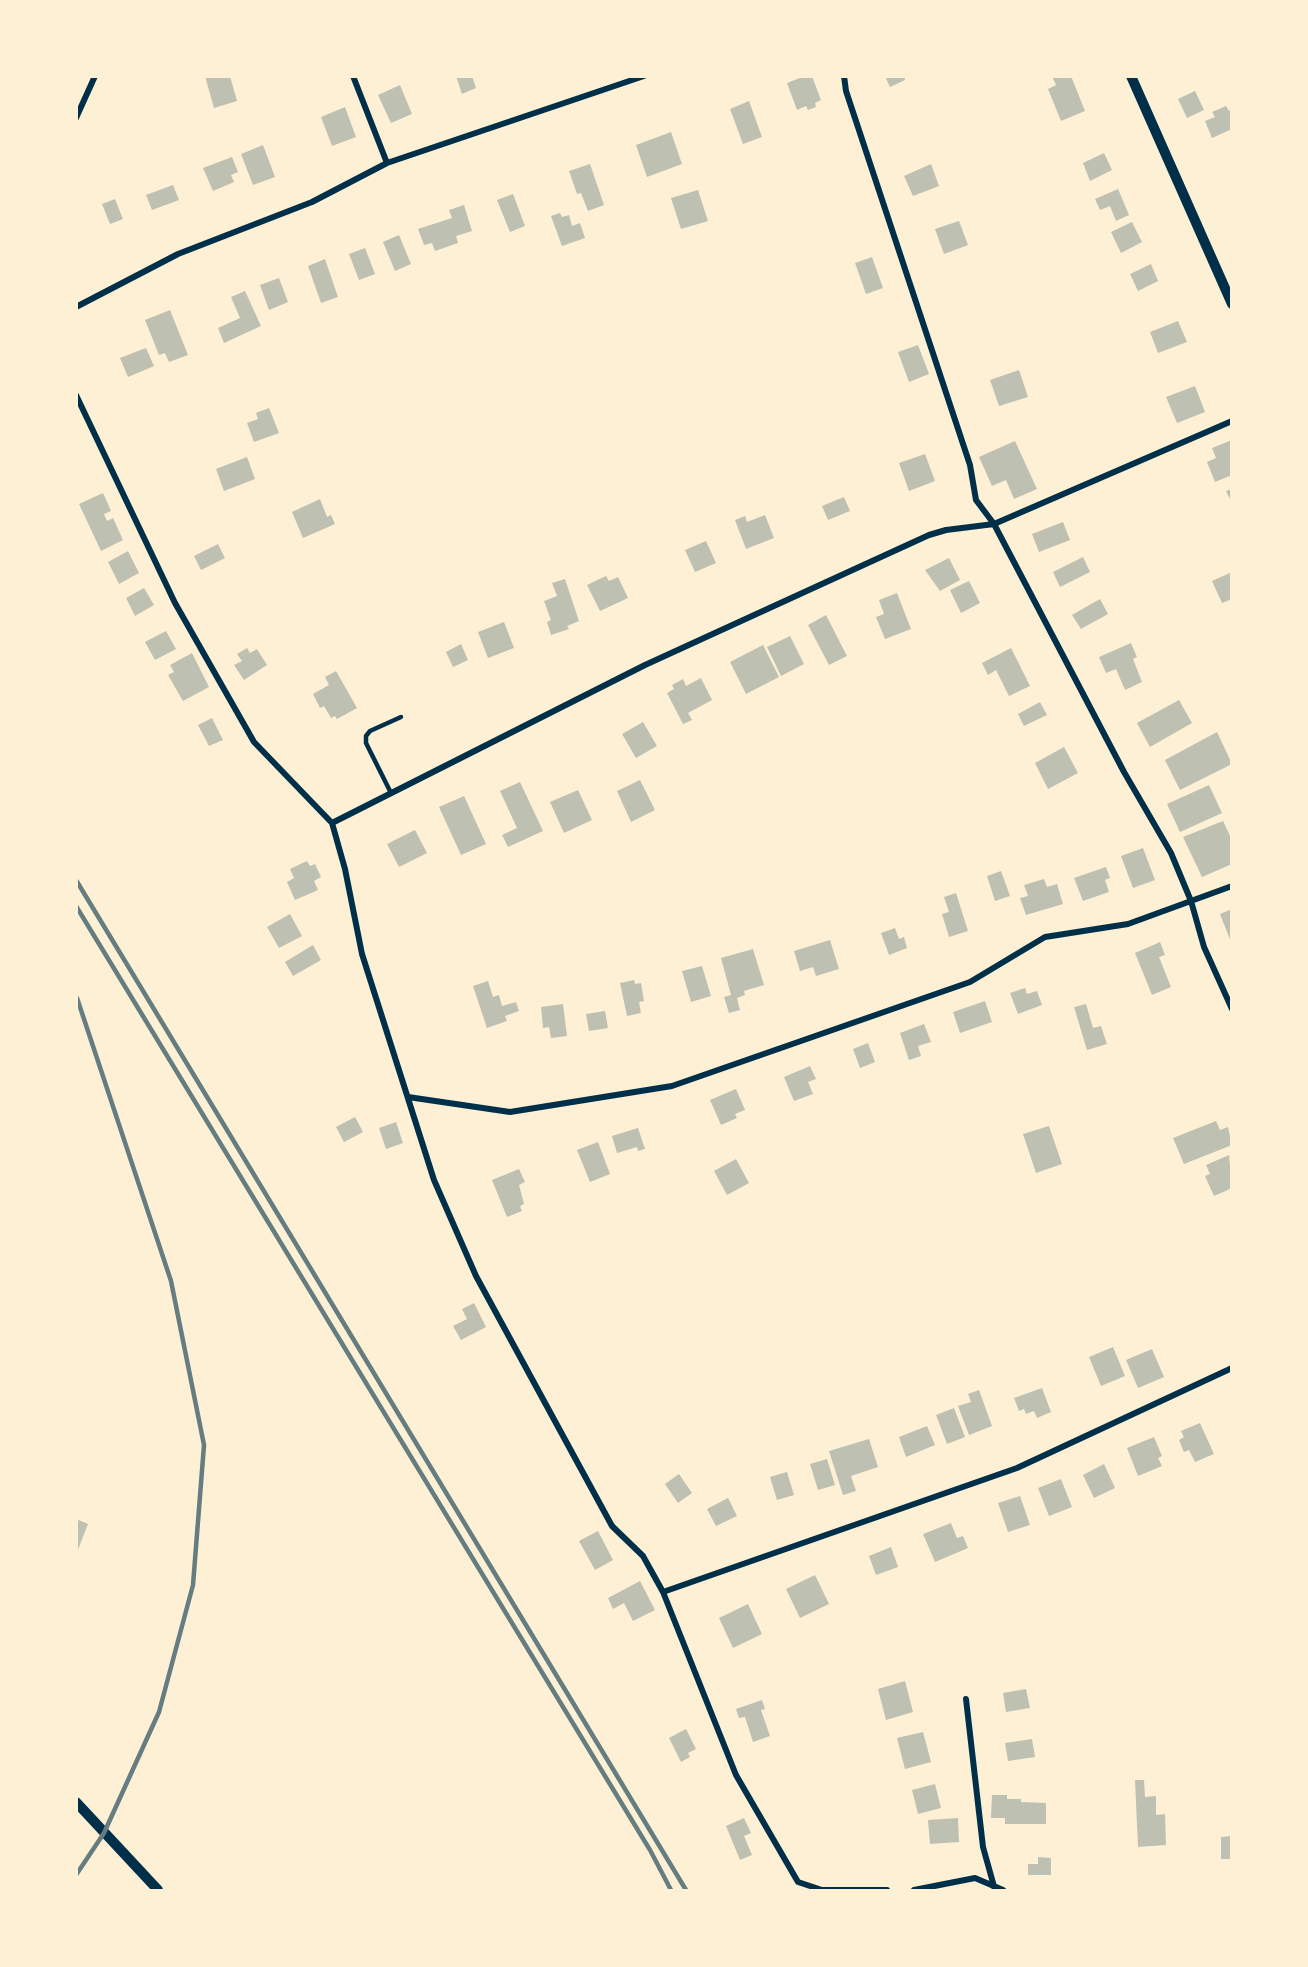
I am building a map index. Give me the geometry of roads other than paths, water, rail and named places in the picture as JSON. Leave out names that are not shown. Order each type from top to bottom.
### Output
[{"type":"street","points":[[76,118],[95,76]]},
{"type":"street","points":[[353,76],[387,163]]},
{"type":"street","points":[[76,307],[178,254],[312,202],[387,163],[644,76]]},
{"type":"street","points":[[844,76],[846,91],[970,465],[976,500],[994,524],[1124,772],[1171,853],[1191,901],[1204,947],[1232,1009]]},
{"type":"street","points":[[1131,76],[1232,304]]},
{"type":"street","points":[[76,395],[175,603],[254,742],[332,823],[362,954],[434,1180],[476,1276],[612,1526],[643,1556],[663,1592],[736,1775],[798,1882],[822,1890],[887,1890]]},
{"type":"street","points":[[332,823],[645,665],[929,535],[946,530],[994,524],[1232,421]]},
{"type":"street","points":[[408,1096],[510,1112],[672,1086],[970,982],[1046,937],[1128,924],[1232,886]]},
{"type":"street","points":[[663,1592],[1017,1468],[1232,1368]]},
{"type":"street","points":[[966,1700],[982,1847],[995,1888]]},
{"type":"street","points":[[76,1802],[158,1890]]},
{"type":"street","points":[[914,1890],[975,1878],[1003,1890]]},
{"type":"lane","points":[[391,793],[366,743],[366,736],[370,731],[401,717]]},
{"type":"railway","points":[[76,880],[686,1890]]},
{"type":"railway","points":[[76,906],[650,1850],[671,1890]]},
{"type":"railway","points":[[76,1875],[104,1833],[159,1712],[193,1585],[204,1445],[171,1281],[77,998]]}]
